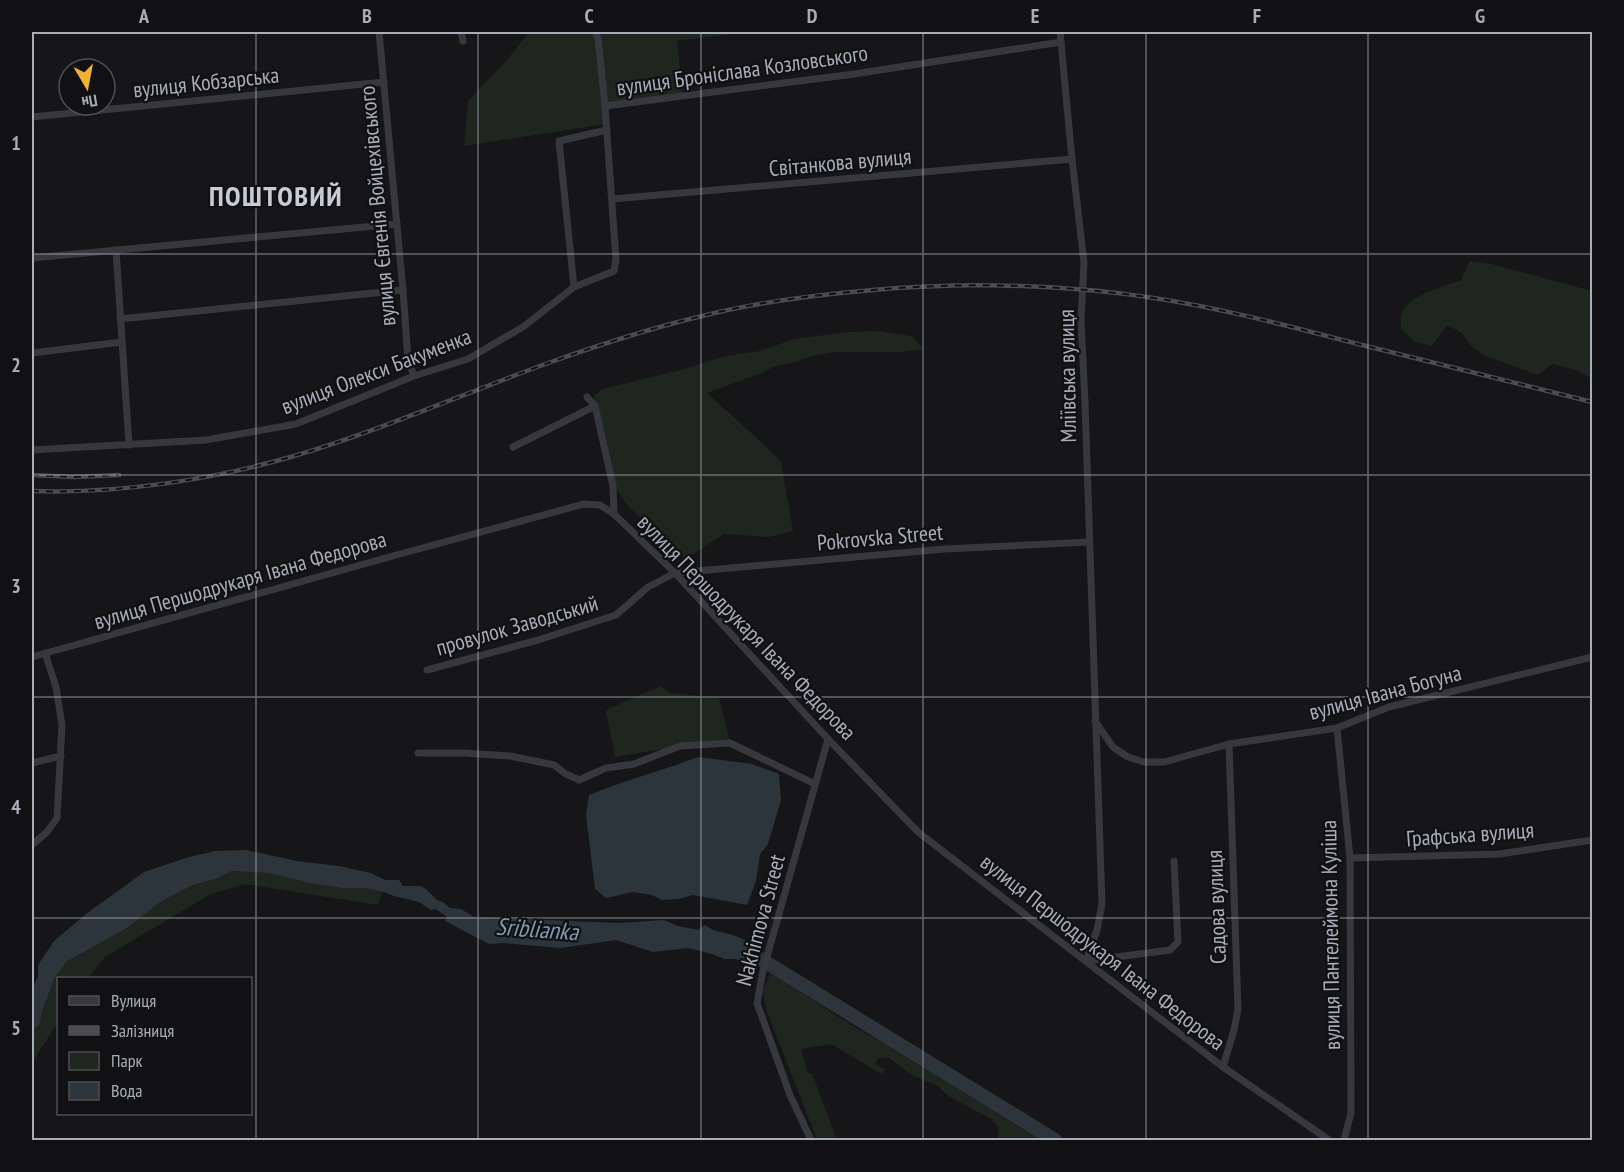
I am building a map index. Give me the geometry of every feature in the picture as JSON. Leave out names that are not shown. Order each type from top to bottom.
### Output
[{"type":"street","name":"вулиця Євгенія Войцехівського","points":[[379,32],[408,360],[414,376]]},
{"type":"street","points":[[461,32],[463,41]]},
{"type":"street","name":"вулиця Олекси Бакуменка","points":[[32,450],[206,440],[296,424],[414,376],[468,359],[523,327],[574,287],[614,271],[616,260],[607,130],[598,38],[595,32]]},
{"type":"street","name":"Мліївська вулиця","points":[[1060,32],[1084,263],[1081,319],[1095,721]]},
{"type":"street","name":"вулиця Броніслава Козловського","points":[[605,106],[854,74],[1061,42]]},
{"type":"street","name":"вулиця Кобзарська","points":[[32,117],[384,82]]},
{"type":"street","points":[[574,287],[559,141],[607,130]]},
{"type":"street","name":"Світанкова вулиця","points":[[612,200],[1072,159]]},
{"type":"street","points":[[32,258],[397,224]]},
{"type":"street","points":[[116,250],[129,445]]},
{"type":"street","points":[[120,319],[403,290]]},
{"type":"street","points":[[32,353],[122,342]]},
{"type":"street","points":[[587,397],[595,406],[613,486],[614,514]]},
{"type":"street","points":[[513,447],[595,406]]},
{"type":"street","name":"вулиця Першодрукаря Івана Федорова","points":[[32,657],[584,504],[600,505],[614,514],[675,573],[828,739],[918,832],[1223,1067],[1329,1140]]},
{"type":"street","name":"Pokrovska Street","points":[[675,573],[945,549],[1089,542]]},
{"type":"street","name":"провулок Заводський","points":[[427,670],[616,615],[648,587],[675,573]]},
{"type":"street","points":[[32,845],[47,832],[57,818],[62,725],[45,653]]},
{"type":"street","name":"вулиця Івана Богуна","points":[[1095,721],[1113,747],[1128,757],[1144,762],[1164,762],[1229,744],[1337,728],[1389,707],[1593,657]]},
{"type":"street","points":[[1095,721],[1102,904],[1097,930],[1086,961],[1170,950],[1178,942],[1174,861]]},
{"type":"street","name":"вулиця Пантелеймона Куліша","points":[[1337,728],[1350,858],[1351,1113],[1344,1140]]},
{"type":"street","name":"Nakhimova Street","points":[[811,1140],[790,1095],[757,1002],[763,971],[828,739]]},
{"type":"street","points":[[418,753],[464,753],[521,758],[554,765],[579,780],[606,768],[634,764],[680,746],[730,743],[815,784]]},
{"type":"street","name":"Садова вулиця","points":[[1223,1067],[1238,1009],[1229,744]]},
{"type":"street","points":[[32,763],[61,756]]},
{"type":"street","name":"Графська вулиця","points":[[1350,858],[1500,854],[1593,840]]},
{"type":"green space","points":[[529,32],[748,32],[677,41],[683,96],[605,106],[606,124],[464,146],[468,101],[506,61]]},
{"type":"green space","points":[[1470,261],[1492,264],[1592,291],[1592,379],[1578,371],[1553,364],[1538,375],[1485,356],[1470,345],[1462,333],[1447,325],[1432,346],[1415,342],[1401,329],[1401,315],[1410,302],[1426,293],[1461,280]]},
{"type":"green space","points":[[878,331],[912,336],[923,349],[901,352],[836,352],[811,356],[776,366],[707,393],[781,462],[793,531],[769,537],[724,534],[686,559],[631,509],[613,486],[595,406],[594,396],[602,389],[681,370],[725,356],[760,351],[794,339],[848,332]]},
{"type":"green space","points":[[661,686],[670,693],[719,698],[730,743],[680,746],[615,757],[606,710]]},
{"type":"green space","points":[[231,871],[269,873],[309,883],[382,891],[378,905],[245,884],[211,894],[105,957],[89,977],[57,977],[57,1024],[32,1063],[34,1029],[41,1018],[54,979],[66,962],[127,928],[160,902],[193,885],[218,878]]},
{"type":"green space","points":[[771,972],[860,1030],[921,1063],[1029,1128],[1054,1140],[995,1140],[999,1128],[991,1119],[948,1096],[938,1086],[910,1074],[889,1058],[878,1058],[875,1064],[885,1069],[883,1075],[831,1044],[801,1050],[808,1073],[812,1074],[837,1140],[817,1140],[766,1009],[763,991]]},
{"type":"water","points":[[698,757],[752,764],[779,774],[781,800],[768,844],[760,854],[756,881],[747,905],[693,895],[662,900],[652,895],[633,892],[606,898],[595,889],[586,815],[589,795]]},
{"type":"water","points":[[246,850],[371,873],[385,880],[399,880],[403,886],[421,886],[450,908],[461,909],[474,917],[618,923],[664,920],[678,926],[698,930],[705,925],[733,935],[761,950],[758,964],[724,959],[688,948],[653,952],[616,940],[561,948],[489,944],[445,921],[447,917],[436,909],[431,910],[419,902],[381,891],[309,883],[269,873],[231,871],[218,878],[193,885],[160,902],[127,928],[66,962],[54,979],[40,1022],[34,1029],[35,1038],[32,1045],[32,989],[38,977],[38,965],[54,941],[86,914],[144,872],[215,851]]},
{"type":"waterway","name":"Sriblianka","points":[[745,951],[1055,1140]]},
{"type":"railway","points":[[32,491],[131,488],[263,465],[327,446],[605,343],[661,327],[763,303],[908,287],[978,285],[1049,287],[1119,293],[1179,302],[1277,323],[1592,402]]},
{"type":"railway","points":[[32,475],[74,477],[119,475]]},
{"type":"district","name":"ПОШТОВИЙ","points":[[276,195]]}]
